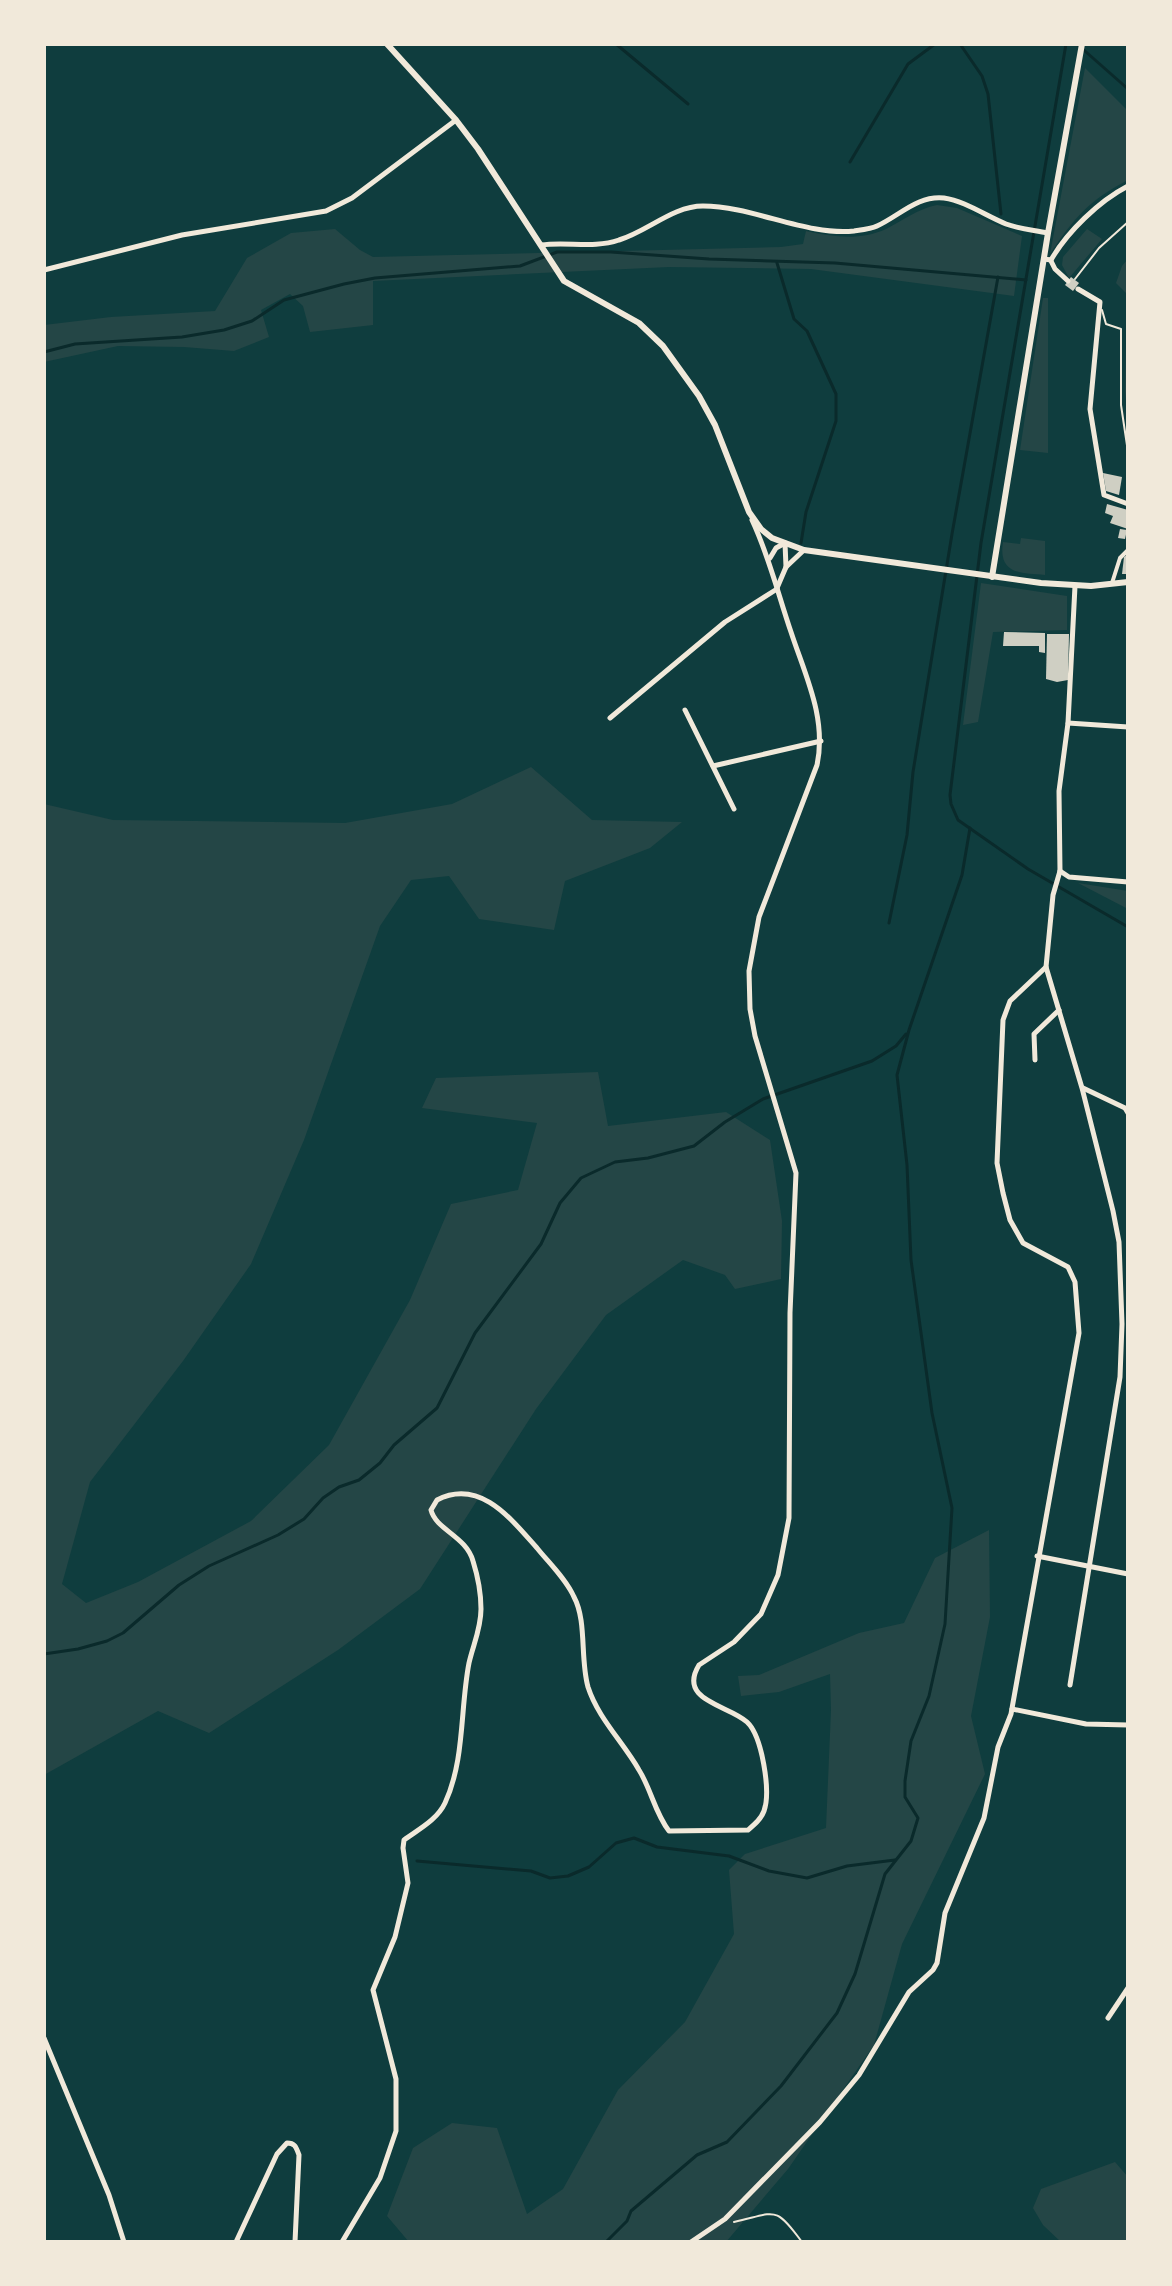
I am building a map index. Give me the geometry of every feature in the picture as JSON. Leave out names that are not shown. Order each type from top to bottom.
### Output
[{"type":"street","points":[[342,2242],[371,2196],[392,2149],[396,2131],[396,2079],[373,1990],[395,1937],[408,1883],[404,1840],[436,1816],[445,1804],[450,1788],[469,1664],[479,1632],[480,1593],[472,1556],[465,1544],[433,1518],[432,1506],[437,1500],[466,1493],[498,1506],[548,1561],[574,1597],[579,1612],[588,1688],[599,1712],[641,1772],[662,1822],[669,1831],[748,1830],[762,1815],[767,1784],[757,1738],[745,1720],[701,1697],[694,1684],[694,1673],[699,1665],[743,1634],[768,1601],[778,1575],[789,1518],[790,1313],[796,1173],[755,1036],[750,1009],[749,971],[752,945],[763,906],[817,765],[821,741],[817,709],[769,559],[715,425],[674,361],[639,323],[571,287],[559,276],[456,120],[387,44]]},
{"type":"street","points":[[992,577],[1048,260],[1048,233],[1082,44]]},
{"type":"street","points":[[44,270],[182,235],[326,211],[352,198],[456,120]]},
{"type":"street","points":[[1048,260],[1088,215],[1107,198],[1128,186]]},
{"type":"street","points":[[541,245],[561,242],[601,245],[621,240],[680,211],[700,206],[842,231],[877,226],[901,210],[923,201],[944,198],[1009,225],[1048,233]]},
{"type":"street","points":[[1048,260],[1071,280]]},
{"type":"street","points":[[1078,289],[1096,299],[1100,307],[1090,389],[1092,426],[1104,495],[1128,504]]},
{"type":"street","points":[[749,512],[761,529],[804,550],[1075,586],[1128,582]]},
{"type":"street","points":[[769,559],[776,548],[785,543]]},
{"type":"street","points":[[785,543],[786,567]]},
{"type":"street","points":[[610,718],[725,622],[777,589],[786,567],[804,550]]},
{"type":"street","points":[[1112,583],[1120,558],[1128,550]]},
{"type":"street","points":[[1070,1685],[1120,1377],[1121,1271],[1113,1211],[1082,1088],[1046,967],[1053,892],[1059,873],[1059,791],[1068,723],[1075,586]]},
{"type":"street","points":[[685,710],[734,809]]},
{"type":"street","points":[[1068,723],[1128,727]]},
{"type":"street","points":[[713,766],[821,741]]},
{"type":"street","points":[[1059,873],[1069,877],[1128,882]]},
{"type":"street","points":[[691,2242],[725,2219],[820,2122],[859,2075],[909,1992],[933,1970],[945,1913],[984,1818],[998,1747],[1012,1709],[1079,1333],[1075,1282],[1068,1267],[1023,1243],[1010,1220],[997,1163],[1003,1020],[1010,1001],[1046,967]]},
{"type":"street","points":[[1035,1060],[1034,1034],[1059,1010]]},
{"type":"street","points":[[1082,1088],[1125,1108],[1128,1113]]},
{"type":"street","points":[[1037,1556],[1128,1574]]},
{"type":"street","points":[[1012,1709],[1086,1724],[1128,1725]]},
{"type":"street","points":[[1108,2018],[1128,1988]]},
{"type":"street","points":[[44,2038],[109,2195],[124,2242]]},
{"type":"street","points":[[236,2242],[277,2154],[287,2143],[296,2146],[299,2155],[295,2242]]},
{"type":"lane","points":[[1071,280],[1099,248],[1128,222]]},
{"type":"lane","points":[[1100,307],[1106,324],[1121,329],[1121,405],[1128,452]]},
{"type":"path","points":[[712,2226],[770,2211],[783,2217],[802,2242]]},
{"type":"shaded area","points":[[1085,68],[1128,111],[1128,180],[1083,211],[1050,254]]},
{"type":"shaded area","points":[[937,205],[957,208],[1022,236],[1014,296],[811,269],[669,267],[373,281],[373,325],[310,332],[303,306],[290,294],[261,310],[269,337],[234,351],[118,346],[44,362],[44,325],[111,317],[215,311],[247,258],[291,233],[335,229],[373,257],[781,247],[803,244],[806,231],[846,237],[876,233]]},
{"type":"shaded area","points":[[1087,229],[1102,239],[1069,278],[1062,265],[1063,257]]},
{"type":"shaded area","points":[[1128,259],[1128,421],[1125,391],[1127,294],[1116,283]]},
{"type":"shaded area","points":[[1043,298],[1048,298],[1048,453],[1020,450]]},
{"type":"shaded area","points":[[1021,538],[1045,541],[1045,575],[1013,570],[1004,560],[1003,542],[1020,544]]},
{"type":"shaded area","points":[[981,583],[1067,596],[1067,630],[993,632],[978,722],[963,725]]},
{"type":"shaded area","points":[[531,767],[592,820],[682,822],[650,848],[565,881],[554,930],[479,919],[449,876],[411,880],[380,926],[304,1140],[251,1264],[183,1361],[90,1482],[62,1584],[86,1603],[138,1582],[251,1521],[329,1445],[410,1300],[451,1204],[518,1190],[537,1123],[422,1108],[436,1078],[598,1072],[608,1126],[726,1112],[770,1140],[782,1221],[781,1279],[735,1289],[725,1275],[683,1260],[606,1315],[536,1409],[420,1589],[338,1650],[209,1733],[158,1711],[44,1775],[44,804],[113,820],[345,823],[452,804]]},
{"type":"shaded area","points":[[1078,883],[1128,891],[1128,909]]},
{"type":"shaded area","points":[[989,1530],[990,1617],[971,1716],[985,1774],[902,1944],[874,2045],[788,2169],[726,2242],[409,2242],[387,2216],[413,2148],[452,2123],[497,2128],[527,2214],[563,2189],[618,2090],[685,2022],[734,1934],[729,1870],[745,1854],[826,1828],[830,1674],[779,1692],[741,1696],[738,1676],[759,1675],[859,1633],[904,1623],[935,1558]]},
{"type":"shaded area","points":[[1115,2162],[1128,2177],[1128,2242],[1061,2242],[1043,2225],[1033,2208],[1041,2189]]},
{"type":"building","points":[[1071,277],[1079,283],[1073,291],[1065,285]]},
{"type":"building","points":[[1103,473],[1122,477],[1119,495],[1106,491]]},
{"type":"building","points":[[1107,504],[1128,510],[1128,529],[1110,523],[1113,516],[1105,513]]},
{"type":"building","points":[[1120,529],[1127,530],[1125,539],[1118,538]]},
{"type":"building","points":[[1128,554],[1128,574],[1122,574],[1124,557]]},
{"type":"building","points":[[1004,632],[1045,633],[1045,653],[1039,652],[1039,646],[1003,646]]},
{"type":"building","points":[[1047,634],[1069,634],[1068,680],[1057,682],[1046,679]]},
{"type":"waterway","points":[[616,44],[688,104]]},
{"type":"waterway","points":[[850,162],[908,64],[935,44]]},
{"type":"waterway","points":[[960,44],[982,76],[988,94],[1001,214]]},
{"type":"waterway","points":[[1066,44],[981,543],[950,795],[958,820],[1028,869],[1128,927]]},
{"type":"waterway","points":[[1077,44],[1128,89]]},
{"type":"waterway","points":[[44,352],[75,344],[182,337],[224,330],[252,321],[284,300],[344,284],[375,278],[520,266],[557,252],[835,263],[1026,280]]},
{"type":"waterway","points":[[777,263],[794,319],[807,331],[836,394],[836,421],[806,512],[801,543]]},
{"type":"waterway","points":[[889,923],[907,835],[913,772],[998,277]]},
{"type":"waterway","points":[[606,2242],[627,2221],[631,2211],[697,2155],[727,2142],[781,2086],[837,2013],[855,1974],[885,1874],[911,1841],[918,1818],[905,1797],[905,1781],[911,1741],[929,1696],[945,1624],[952,1508],[932,1413],[911,1260],[907,1165],[897,1075],[909,1030],[962,875],[970,828]]},
{"type":"waterway","points":[[44,1654],[78,1649],[123,1633],[179,1585],[209,1566],[278,1535],[304,1519],[323,1498],[339,1487],[359,1480],[380,1463],[394,1445],[437,1408],[475,1333],[541,1244],[560,1203],[581,1178],[615,1162],[648,1158],[694,1146],[763,1099],[872,1061],[896,1046],[906,1034]]},
{"type":"waterway","points":[[417,1861],[531,1871],[550,1878],[568,1876],[589,1867],[616,1843],[634,1838],[657,1847],[729,1856],[769,1871],[807,1878],[847,1866],[895,1860]]}]
